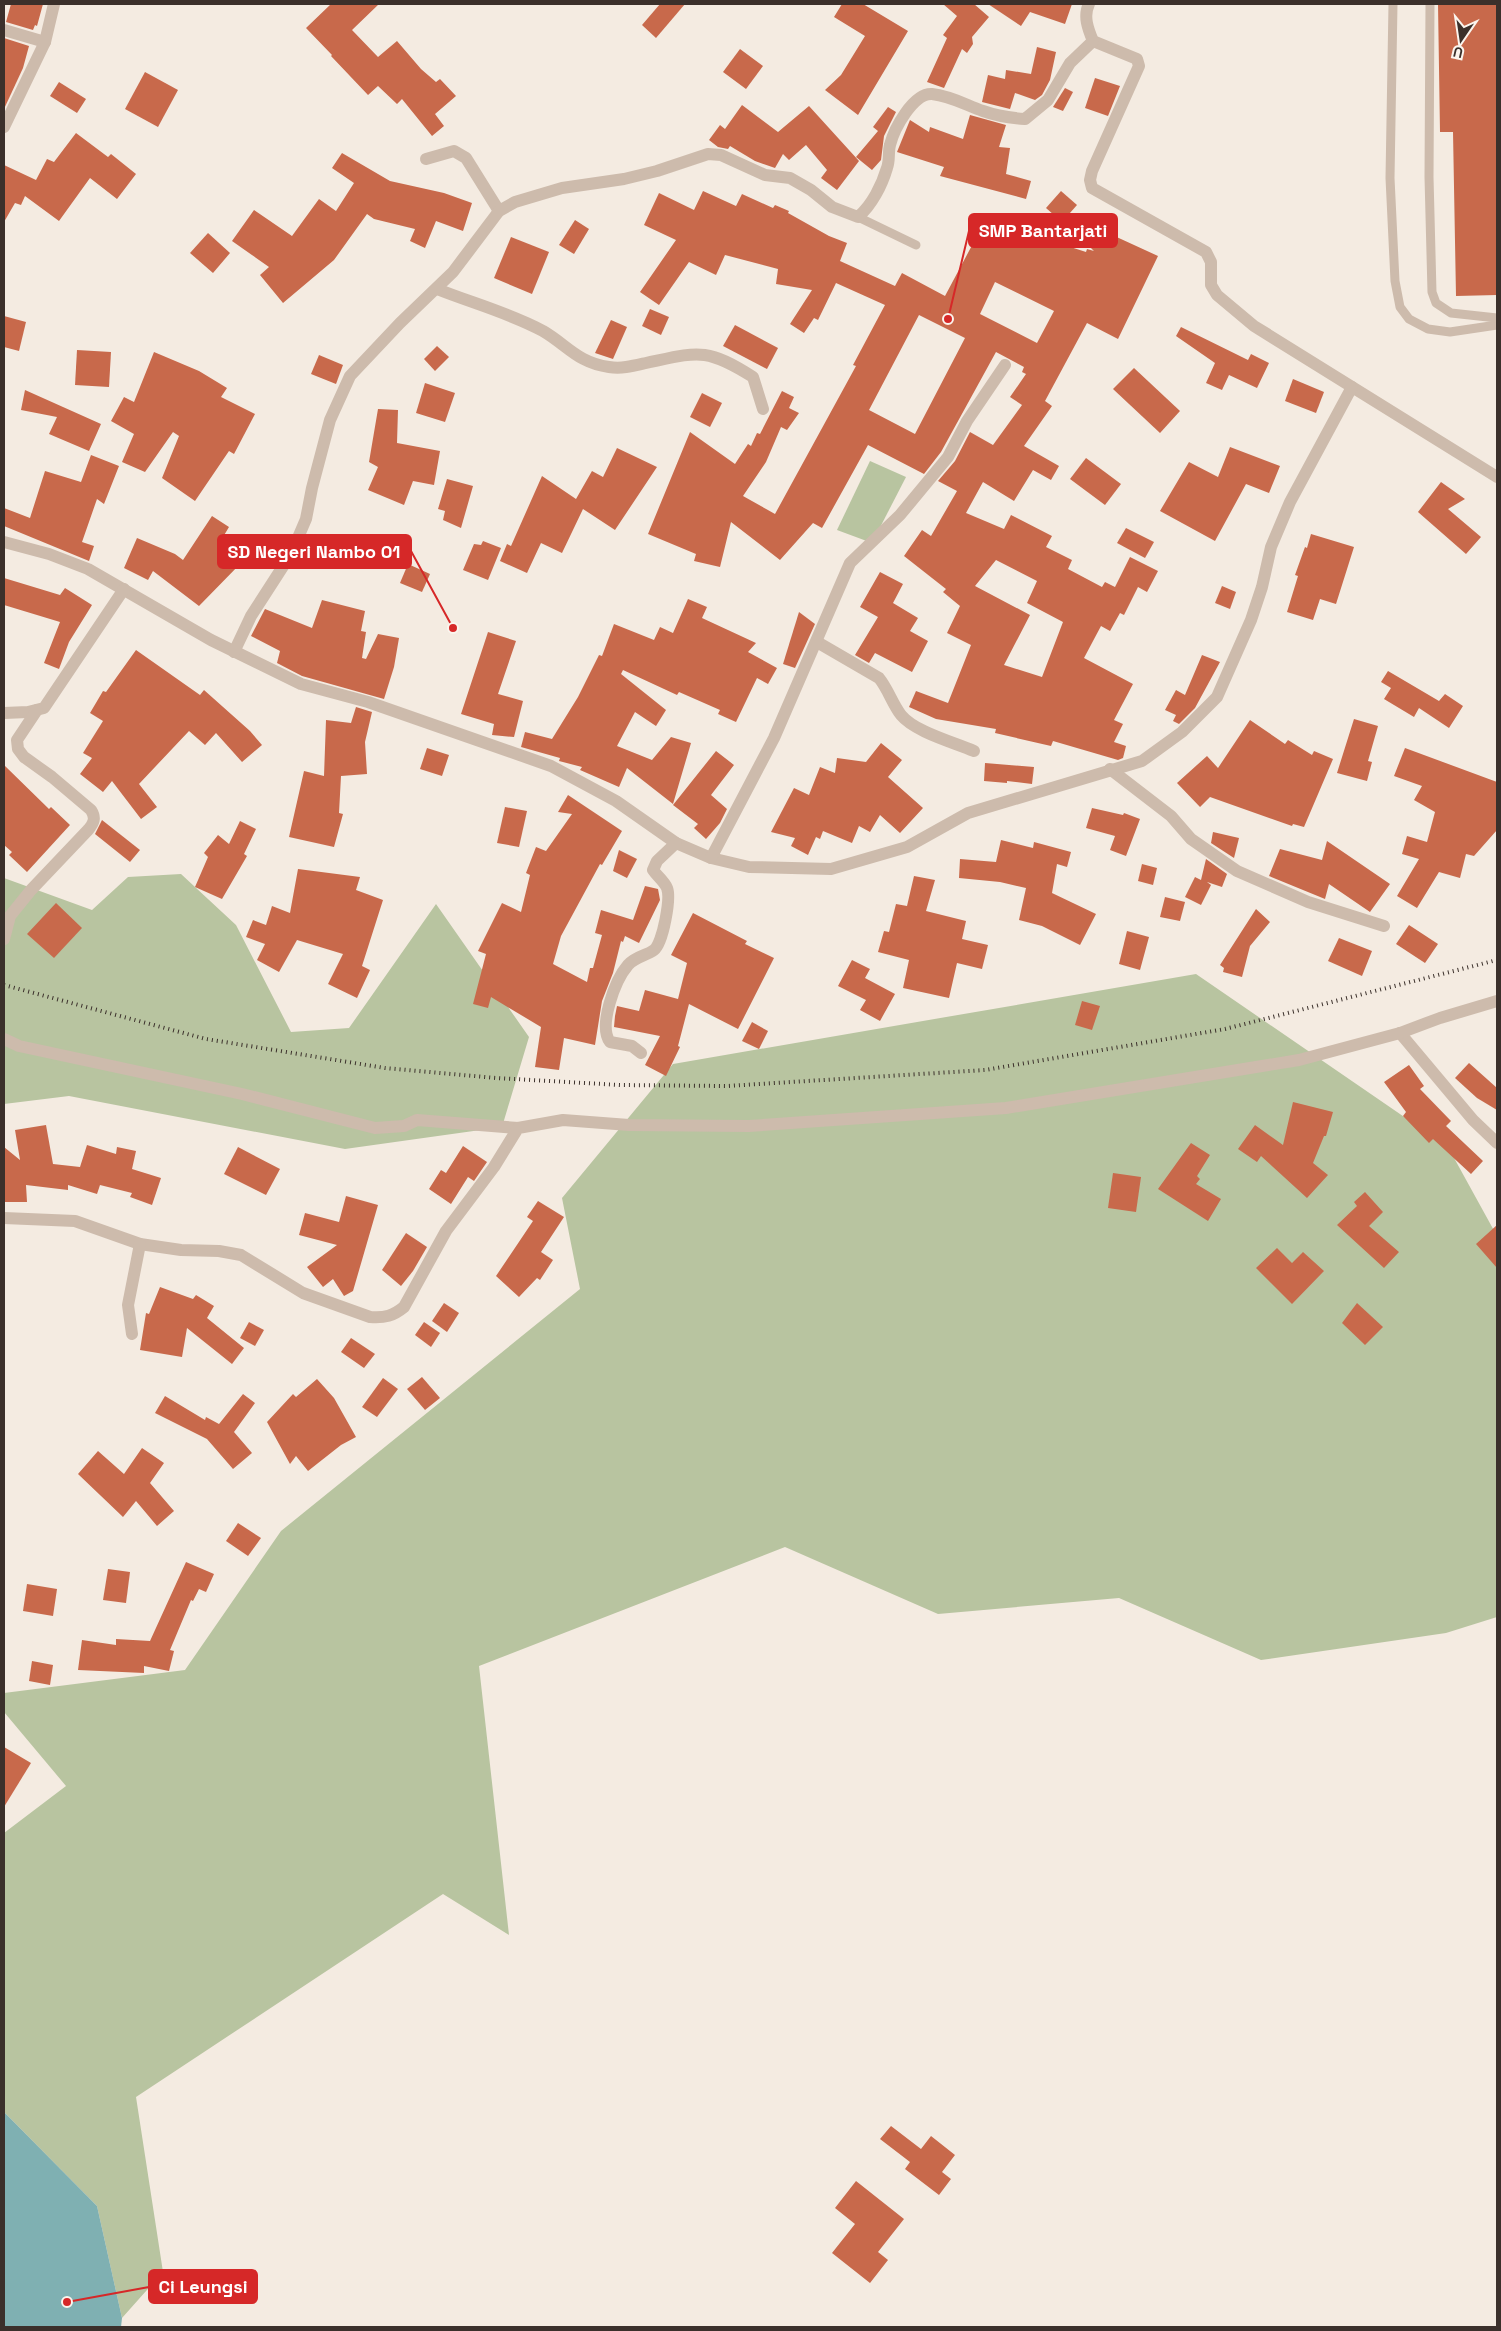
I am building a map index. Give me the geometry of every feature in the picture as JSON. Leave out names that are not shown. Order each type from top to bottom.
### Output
[{"type":"street","points":[[4,127],[45,42],[54,4]]},
{"type":"street","points":[[1089,4],[1086,9],[1086,27],[1093,41],[1137,59],[1139,66],[1092,170],[1090,180],[1092,188],[1206,252],[1211,262],[1211,285],[1217,295],[1254,326],[1497,477]]},
{"type":"street","points":[[4,30],[45,42]]},
{"type":"street","points":[[234,652],[251,616],[291,554],[306,519],[330,420],[350,376],[400,323],[453,272],[499,211],[515,202],[562,188],[624,180],[657,172],[708,154],[721,155],[765,174],[790,178],[811,190],[832,207],[858,216],[867,209],[877,191],[888,167],[890,144],[904,115],[915,102],[930,94],[952,98],[984,111],[1010,118],[1025,119],[1048,100],[1070,63],[1093,41]]},
{"type":"street","points":[[426,159],[454,151],[466,158],[499,211]]},
{"type":"street","points":[[437,289],[544,332],[566,350],[587,362],[608,367],[626,368],[686,354],[710,354],[727,360],[753,377],[763,409]]},
{"type":"street","points":[[711,858],[774,738],[850,563],[900,515],[948,458],[967,421],[1005,365]]},
{"type":"street","points":[[4,542],[49,554],[88,569],[234,652],[302,684],[368,702],[551,766],[616,801],[676,842],[711,858],[749,867],[832,869],[907,847],[968,813],[1142,761],[1182,732],[1217,697],[1251,620],[1262,587],[1271,547],[1290,502],[1352,387]]},
{"type":"street","points":[[4,713],[44,708],[124,589]]},
{"type":"street","points":[[817,642],[879,678],[886,686],[894,706],[911,725],[974,751]]},
{"type":"street","points":[[4,939],[10,916],[31,890],[88,830],[94,816],[91,810],[52,777],[24,757],[18,749],[17,740],[37,710]]},
{"type":"street","points":[[1110,769],[1171,816],[1191,839],[1237,871],[1308,902],[1384,926]]},
{"type":"street","points":[[641,1053],[632,1046],[610,1042],[604,1030],[616,984],[621,975],[635,958],[654,950],[660,942],[668,900],[668,890],[653,870],[657,861],[676,842]]},
{"type":"street","points":[[4,1039],[20,1046],[242,1094],[375,1128],[404,1126],[417,1120],[518,1128],[564,1120],[629,1125],[749,1126],[1006,1108],[1299,1060],[1400,1033],[1440,1018],[1497,1001]]},
{"type":"street","points":[[1400,1033],[1473,1120],[1497,1144]]},
{"type":"street","points":[[4,1218],[75,1221],[140,1244],[181,1250],[219,1251],[241,1255],[303,1292],[370,1317],[394,1315],[404,1307],[446,1231],[494,1167],[518,1128]]},
{"type":"street","points":[[132,1334],[128,1305],[140,1244]]},
{"type":"lane","points":[[1393,4],[1390,178],[1395,281],[1400,307],[1409,319],[1428,329],[1450,332],[1497,325]]},
{"type":"lane","points":[[1430,4],[1429,177],[1432,292],[1436,303],[1451,312],[1497,318]]},
{"type":"lane","points":[[858,216],[916,245]]},
{"type":"green space","points":[[870,461],[906,477],[872,543],[837,530]]},
{"type":"green space","points":[[181,874],[236,925],[291,1032],[349,1028],[436,904],[529,1037],[502,1127],[345,1149],[69,1096],[4,1104],[4,878],[92,910],[128,877]]},
{"type":"green space","points":[[1196,974],[1448,1147],[1497,1236],[1497,1617],[1446,1633],[1261,1660],[1119,1598],[938,1614],[785,1547],[479,1666],[509,1935],[443,1894],[136,2097],[163,2272],[122,2318],[97,2206],[4,2112],[4,1833],[66,1786],[4,1712],[4,1693],[185,1670],[281,1531],[580,1289],[562,1198],[673,1064]]},
{"type":"water","points":[[4,2112],[97,2206],[122,2318],[121,2327],[4,2327]]},
{"type":"building","points":[[11,4],[43,4],[37,26],[35,25],[33,30],[6,22]]},
{"type":"building","points":[[331,4],[379,4],[352,30],[378,57],[397,41],[421,69],[436,82],[440,79],[456,96],[435,114],[444,126],[432,136],[402,99],[397,104],[378,86],[368,95],[331,56],[306,28]]},
{"type":"building","points":[[660,4],[685,4],[656,38],[642,25]]},
{"type":"building","points":[[842,4],[863,4],[908,31],[858,115],[825,90],[841,75],[865,36],[834,17]]},
{"type":"building","points":[[943,4],[974,4],[989,17],[972,37],[973,44],[967,53],[962,49],[944,88],[927,82],[947,38],[943,35],[957,16]]},
{"type":"building","points":[[988,4],[1072,4],[1065,24],[1030,12],[1021,26]]},
{"type":"building","points":[[1438,4],[1497,4],[1497,295],[1456,296],[1453,132],[1440,132]]},
{"type":"building","points":[[4,38],[29,46],[23,68],[4,109]]},
{"type":"building","points":[[1037,47],[1056,52],[1050,80],[1042,95],[1035,100],[1015,93],[1010,109],[982,102],[988,75],[1005,79],[1006,70],[1031,74]]},
{"type":"building","points":[[740,49],[763,66],[746,89],[723,72]]},
{"type":"building","points":[[145,72],[178,90],[158,127],[125,109]]},
{"type":"building","points":[[1095,78],[1120,86],[1108,116],[1085,108]]},
{"type":"building","points":[[59,82],[86,99],[77,113],[50,96]]},
{"type":"building","points":[[1065,88],[1073,92],[1063,111],[1053,107]]},
{"type":"building","points":[[742,105],[778,132],[809,106],[859,161],[837,190],[821,178],[827,170],[806,145],[789,160],[783,154],[775,168],[755,161],[730,146],[728,149],[718,147],[709,140],[720,125],[725,129]]},
{"type":"building","points":[[888,107],[896,112],[884,136],[881,160],[872,170],[856,157],[878,131],[873,127]]},
{"type":"building","points":[[970,115],[1006,125],[999,147],[1010,148],[1006,174],[1031,181],[1026,199],[940,176],[944,167],[897,152],[910,120],[929,132],[930,127],[963,139]]},
{"type":"building","points":[[76,133],[108,157],[111,154],[136,174],[117,199],[90,178],[59,221],[25,196],[21,205],[15,203],[4,222],[4,165],[36,180],[47,159],[54,162]]},
{"type":"building","points":[[342,153],[390,181],[444,193],[472,203],[463,231],[436,221],[425,248],[410,241],[415,229],[374,219],[367,214],[334,260],[283,303],[260,275],[269,267],[232,241],[254,210],[292,236],[319,199],[336,211],[354,183],[332,168]]},
{"type":"building","points":[[703,191],[736,206],[742,194],[773,208],[775,205],[789,211],[788,213],[829,236],[847,243],[840,261],[895,286],[902,273],[945,296],[987,213],[1017,228],[1013,244],[1024,232],[1086,252],[1087,249],[1094,251],[1089,246],[1097,228],[1158,256],[1118,339],[1087,323],[1045,401],[1052,406],[1024,446],[1059,466],[1051,480],[1033,470],[1014,501],[983,482],[966,513],[1004,529],[1011,515],[1052,536],[1046,547],[1072,560],[1068,569],[1102,587],[1105,582],[1115,587],[1130,557],[1158,571],[1147,592],[1138,587],[1124,615],[1120,613],[1110,631],[1101,626],[1084,658],[1133,684],[1114,720],[1123,724],[1114,742],[1126,746],[1123,758],[1118,760],[1053,741],[1051,746],[995,733],[996,729],[936,719],[909,707],[916,691],[948,703],[971,645],[947,633],[960,606],[943,592],[946,589],[904,556],[922,530],[931,536],[957,491],[938,481],[955,461],[970,432],[993,445],[1022,405],[1010,397],[1026,374],[1022,372],[1024,367],[996,352],[941,452],[924,474],[868,445],[822,528],[813,523],[780,560],[731,522],[720,567],[694,561],[696,554],[648,534],[690,432],[735,464],[748,444],[751,446],[757,433],[760,434],[782,391],[794,397],[789,408],[799,413],[787,430],[781,427],[766,462],[743,496],[775,514],[856,366],[853,365],[885,305],[836,283],[818,320],[814,318],[804,333],[790,324],[812,290],[776,284],[778,269],[725,255],[716,275],[689,262],[659,305],[640,292],[676,240],[644,225],[659,193],[694,210]],"holes":[[[995,282],[1054,311],[1037,343],[980,314]],[[919,315],[965,338],[915,434],[869,410]],[[996,560],[1037,581],[1027,603],[1063,622],[1042,677],[1004,665],[1030,615],[975,586]]]},
{"type":"building","points":[[1061,191],[1077,205],[1062,222],[1046,208]]},
{"type":"building","points":[[575,220],[589,229],[574,254],[559,245]]},
{"type":"building","points":[[208,233],[230,253],[213,273],[190,253]]},
{"type":"building","points":[[511,237],[549,252],[532,294],[494,278]]},
{"type":"building","points":[[650,309],[669,317],[661,335],[642,326]]},
{"type":"building","points":[[4,316],[26,322],[19,351],[4,347]]},
{"type":"building","points":[[611,320],[627,327],[613,359],[595,353]]},
{"type":"building","points":[[735,325],[778,348],[767,369],[723,346]]},
{"type":"building","points":[[1181,327],[1248,360],[1251,354],[1269,363],[1257,388],[1229,375],[1222,390],[1206,383],[1215,363],[1176,336]]},
{"type":"building","points":[[437,346],[449,357],[435,371],[424,359]]},
{"type":"building","points":[[77,350],[111,352],[109,387],[75,385]]},
{"type":"building","points":[[154,352],[199,371],[227,388],[221,397],[255,414],[234,454],[229,451],[195,501],[162,478],[179,436],[173,432],[145,472],[122,462],[134,434],[111,421],[124,397],[134,402]]},
{"type":"building","points":[[319,355],[343,365],[336,384],[311,374]]},
{"type":"building","points":[[1134,368],[1180,411],[1160,433],[1113,389]]},
{"type":"building","points":[[1293,379],[1324,392],[1316,413],[1285,401]]},
{"type":"building","points":[[425,383],[455,393],[445,422],[416,413]]},
{"type":"building","points":[[25,390],[101,424],[89,451],[49,434],[57,417],[21,410]]},
{"type":"building","points":[[702,393],[722,403],[710,427],[690,417]]},
{"type":"building","points":[[378,409],[398,410],[397,443],[440,451],[434,485],[413,481],[404,505],[368,490],[378,467],[369,462]]},
{"type":"building","points":[[1230,447],[1280,466],[1269,493],[1246,484],[1215,541],[1160,511],[1189,462],[1218,477]]},
{"type":"building","points":[[617,448],[657,467],[615,530],[583,509],[562,553],[541,543],[527,573],[500,561],[507,544],[511,546],[542,476],[576,499],[592,471],[603,477]]},
{"type":"building","points":[[91,455],[119,466],[104,504],[97,499],[82,542],[94,546],[89,561],[4,526],[4,508],[30,518],[45,471],[81,482]]},
{"type":"building","points":[[1086,458],[1121,484],[1105,505],[1070,479]]},
{"type":"building","points":[[447,479],[473,486],[461,528],[443,520],[445,511],[438,509]]},
{"type":"building","points":[[1441,482],[1465,499],[1448,509],[1481,537],[1466,554],[1418,512]]},
{"type":"building","points":[[212,516],[229,527],[220,542],[242,562],[199,606],[153,571],[148,580],[124,568],[137,538],[175,554],[183,560]]},
{"type":"building","points":[[1126,528],[1154,542],[1145,558],[1117,543]]},
{"type":"building","points":[[1311,534],[1354,547],[1336,604],[1320,599],[1313,620],[1287,612],[1298,576],[1295,575]]},
{"type":"building","points":[[483,541],[501,548],[488,580],[463,570],[474,544],[481,545]]},
{"type":"building","points":[[408,564],[430,574],[422,592],[400,583]]},
{"type":"building","points":[[880,572],[903,584],[893,603],[918,618],[910,631],[928,641],[912,672],[875,653],[869,663],[855,655],[878,617],[860,607]]},
{"type":"building","points":[[4,578],[60,595],[65,588],[92,605],[69,642],[59,669],[44,663],[60,622],[4,605]]},
{"type":"building","points":[[1222,586],[1236,592],[1230,609],[1215,603]]},
{"type":"building","points":[[688,599],[707,607],[702,618],[756,643],[748,652],[777,668],[768,684],[757,678],[736,722],[718,714],[720,710],[679,692],[677,695],[623,670],[621,674],[666,710],[656,726],[635,712],[617,746],[652,760],[671,737],[691,743],[673,804],[627,768],[619,787],[580,770],[582,767],[559,761],[560,758],[521,747],[525,732],[552,739],[578,697],[599,655],[602,656],[614,624],[654,640],[660,627],[673,633]]},
{"type":"building","points":[[322,600],[365,611],[361,631],[366,632],[362,658],[366,659],[378,634],[399,638],[394,667],[384,699],[302,676],[277,663],[280,651],[251,636],[265,609],[312,628]]},
{"type":"building","points":[[799,612],[815,624],[795,668],[783,664]]},
{"type":"building","points":[[488,632],[516,641],[498,694],[523,701],[514,737],[492,735],[494,724],[461,714]]},
{"type":"building","points":[[136,650],[200,695],[204,690],[250,731],[262,745],[242,762],[216,733],[205,745],[189,731],[139,784],[157,807],[141,819],[112,781],[103,792],[80,774],[92,758],[83,753],[103,721],[90,713],[103,691],[106,692]]},
{"type":"building","points":[[1202,655],[1220,662],[1195,708],[1179,724],[1173,721],[1176,715],[1165,710],[1176,690],[1185,695]]},
{"type":"building","points":[[1388,671],[1439,701],[1445,694],[1463,706],[1449,728],[1419,708],[1414,717],[1384,699],[1391,688],[1381,682]]},
{"type":"building","points":[[356,707],[372,712],[365,742],[367,774],[341,776],[339,813],[343,814],[334,847],[289,837],[304,771],[324,776],[326,720],[351,723]]},
{"type":"building","points":[[1354,719],[1378,726],[1368,761],[1372,762],[1367,781],[1337,773]]},
{"type":"building","points":[[1250,720],[1285,744],[1288,740],[1312,755],[1314,751],[1333,759],[1304,827],[1293,824],[1292,826],[1210,797],[1200,807],[1177,783],[1207,756],[1218,768]]},
{"type":"building","points":[[881,743],[902,760],[888,777],[923,808],[900,833],[880,815],[870,832],[859,826],[852,843],[823,831],[820,839],[816,837],[808,855],[791,846],[795,838],[771,832],[794,788],[809,795],[820,767],[835,773],[837,758],[866,762]]},
{"type":"building","points":[[427,748],[449,755],[442,776],[420,769]]},
{"type":"building","points":[[1405,748],[1497,782],[1497,830],[1474,856],[1466,854],[1460,878],[1439,872],[1417,908],[1397,896],[1419,859],[1402,854],[1407,836],[1427,842],[1435,812],[1414,800],[1422,786],[1394,776]]},
{"type":"building","points":[[716,751],[734,765],[711,795],[727,809],[720,823],[706,839],[694,828],[698,824],[673,805]]},
{"type":"building","points":[[985,763],[1034,767],[1032,784],[984,781]]},
{"type":"building","points":[[4,765],[49,809],[51,807],[70,825],[27,872],[9,855],[12,852],[4,845]]},
{"type":"building","points":[[568,795],[622,831],[602,865],[600,864],[561,936],[553,964],[587,982],[602,935],[595,933],[601,910],[633,920],[645,886],[658,889],[660,900],[639,943],[625,936],[623,942],[621,941],[613,973],[602,1001],[595,1045],[564,1038],[559,1070],[535,1067],[541,1027],[491,997],[488,1008],[473,1004],[486,954],[478,951],[502,903],[521,912],[530,875],[526,873],[536,847],[546,851],[572,814],[558,812]]},
{"type":"building","points":[[505,807],[527,811],[519,847],[497,843]]},
{"type":"building","points":[[1092,808],[1123,815],[1124,813],[1140,819],[1126,856],[1110,850],[1115,836],[1086,828]]},
{"type":"building","points":[[102,820],[140,850],[130,862],[95,834]]},
{"type":"building","points":[[240,821],[256,829],[244,854],[247,856],[222,899],[195,887],[208,857],[204,853],[218,835],[229,844]]},
{"type":"building","points":[[1213,832],[1239,838],[1234,858],[1211,843]]},
{"type":"building","points":[[1001,840],[1033,848],[1034,842],[1071,852],[1067,867],[1057,864],[1052,893],[1096,914],[1080,945],[1042,926],[1019,920],[1026,888],[1000,882],[959,878],[960,859],[996,862]]},
{"type":"building","points":[[1327,841],[1390,884],[1370,912],[1329,884],[1325,899],[1269,876],[1280,849],[1322,860]]},
{"type":"building","points":[[619,850],[637,859],[627,878],[613,871]]},
{"type":"building","points":[[1206,859],[1227,874],[1222,887],[1207,882],[1211,885],[1201,905],[1185,897],[1195,877],[1201,880]]},
{"type":"building","points":[[1142,864],[1157,868],[1153,885],[1138,881]]},
{"type":"building","points":[[298,869],[360,877],[356,890],[383,900],[362,966],[370,970],[357,998],[328,984],[343,954],[297,940],[279,972],[257,960],[265,944],[246,937],[253,920],[266,925],[272,906],[290,913]]},
{"type":"building","points":[[914,876],[935,880],[926,911],[966,921],[962,939],[988,945],[982,969],[957,963],[949,998],[903,988],[909,960],[878,952],[884,931],[889,932],[896,904],[907,906]]},
{"type":"building","points":[[1165,897],[1185,902],[1180,921],[1160,917]]},
{"type":"building","points":[[56,903],[82,928],[54,958],[27,934]]},
{"type":"building","points":[[1256,909],[1270,922],[1250,946],[1242,977],[1223,972],[1224,968],[1220,965]]},
{"type":"building","points":[[693,913],[747,941],[745,944],[774,958],[738,1029],[689,1004],[678,1046],[680,1047],[666,1076],[645,1065],[660,1036],[614,1027],[615,1016],[617,1006],[639,1011],[645,990],[678,999],[687,963],[671,955]]},
{"type":"building","points":[[1409,925],[1438,944],[1425,963],[1396,944]]},
{"type":"building","points":[[1127,931],[1149,937],[1140,970],[1119,964]]},
{"type":"building","points":[[1339,938],[1372,951],[1362,976],[1328,961]]},
{"type":"building","points":[[852,960],[870,969],[865,978],[895,994],[880,1021],[860,1010],[866,1000],[838,986]]},
{"type":"building","points":[[1082,1001],[1100,1006],[1092,1030],[1075,1025]]},
{"type":"building","points":[[752,1022],[768,1031],[759,1049],[742,1041]]},
{"type":"building","points":[[1469,1063],[1497,1088],[1497,1110],[1477,1098],[1455,1078]]},
{"type":"building","points":[[1409,1065],[1424,1086],[1420,1089],[1451,1121],[1446,1126],[1483,1161],[1471,1174],[1433,1139],[1429,1143],[1403,1116],[1406,1112],[1384,1082]]},
{"type":"building","points":[[1293,1102],[1333,1112],[1326,1136],[1324,1136],[1313,1163],[1328,1175],[1307,1198],[1261,1156],[1257,1162],[1238,1149],[1255,1125],[1283,1145]]},
{"type":"building","points":[[46,1125],[53,1164],[80,1167],[87,1145],[116,1154],[117,1147],[136,1151],[132,1169],[161,1178],[152,1205],[130,1197],[132,1193],[100,1185],[97,1194],[68,1185],[68,1190],[26,1185],[27,1202],[4,1202],[4,1147],[20,1160],[15,1130]]},
{"type":"building","points":[[1191,1143],[1210,1155],[1197,1176],[1200,1179],[1196,1184],[1221,1199],[1208,1221],[1158,1189]]},
{"type":"building","points":[[463,1146],[487,1162],[474,1181],[468,1177],[451,1204],[429,1189],[441,1170],[446,1173]]},
{"type":"building","points":[[238,1147],[280,1169],[266,1195],[224,1174]]},
{"type":"building","points":[[1113,1173],[1141,1177],[1136,1212],[1108,1208]]},
{"type":"building","points":[[1365,1192],[1383,1212],[1369,1226],[1399,1252],[1384,1268],[1337,1225],[1357,1206],[1354,1202]]},
{"type":"building","points":[[346,1196],[378,1205],[353,1291],[344,1296],[333,1279],[323,1287],[307,1267],[337,1245],[299,1235],[305,1213],[339,1222]]},
{"type":"building","points":[[538,1201],[564,1217],[541,1252],[553,1260],[540,1280],[537,1278],[519,1297],[496,1276],[533,1221],[527,1217]]},
{"type":"building","points":[[1497,1225],[1497,1268],[1476,1244]]},
{"type":"building","points":[[406,1233],[427,1247],[413,1271],[401,1286],[382,1270]]},
{"type":"building","points":[[1277,1248],[1292,1263],[1303,1252],[1324,1271],[1292,1304],[1256,1268]]},
{"type":"building","points":[[160,1287],[193,1299],[196,1295],[214,1306],[207,1318],[244,1348],[232,1364],[187,1328],[182,1357],[140,1350],[146,1313],[149,1314]]},
{"type":"building","points":[[444,1303],[459,1313],[447,1332],[432,1321]]},
{"type":"building","points":[[1357,1303],[1383,1327],[1365,1345],[1342,1323]]},
{"type":"building","points":[[249,1322],[264,1330],[255,1346],[240,1338]]},
{"type":"building","points":[[424,1322],[440,1333],[431,1347],[415,1335]]},
{"type":"building","points":[[351,1338],[375,1354],[364,1368],[341,1352]]},
{"type":"building","points":[[422,1377],[440,1398],[425,1410],[407,1389]]},
{"type":"building","points":[[383,1378],[398,1389],[377,1417],[362,1407]]},
{"type":"building","points":[[317,1379],[334,1398],[356,1437],[341,1445],[308,1471],[296,1456],[290,1464],[267,1422],[293,1394],[296,1397]]},
{"type":"building","points":[[243,1394],[255,1403],[234,1432],[252,1453],[233,1469],[207,1439],[155,1413],[165,1396],[205,1420],[206,1417],[219,1424]]},
{"type":"building","points":[[142,1448],[164,1463],[150,1483],[174,1511],[157,1526],[136,1501],[123,1517],[78,1474],[98,1451],[124,1474]]},
{"type":"building","points":[[238,1523],[261,1538],[248,1556],[226,1541]]},
{"type":"building","points":[[186,1562],[214,1574],[206,1592],[199,1589],[193,1601],[191,1600],[170,1650],[174,1651],[169,1671],[144,1666],[144,1673],[78,1670],[82,1640],[116,1645],[116,1639],[150,1641]]},
{"type":"building","points":[[108,1569],[130,1572],[126,1603],[103,1600]]},
{"type":"building","points":[[27,1584],[57,1589],[53,1616],[23,1611]]},
{"type":"building","points":[[32,1661],[53,1665],[50,1685],[29,1681]]},
{"type":"building","points":[[4,1747],[31,1763],[4,1807]]},
{"type":"building","points":[[891,2126],[921,2149],[931,2136],[955,2155],[942,2172],[951,2179],[939,2195],[905,2169],[910,2162],[880,2139]]},
{"type":"building","points":[[856,2181],[904,2219],[878,2252],[888,2260],[870,2283],[832,2253],[855,2224],[835,2208]]},
{"type":"railway","points":[[4,985],[206,1039],[385,1068],[496,1078],[620,1085],[727,1086],[985,1070],[1225,1029],[1497,960]]},
{"type":"place","name":"SMP Bantarjati","points":[[948,319]]},
{"type":"place","name":"SD Negeri Nambo 01","points":[[453,628]]},
{"type":"place","name":"Ci Leungsi","points":[[67,2302]]}]
